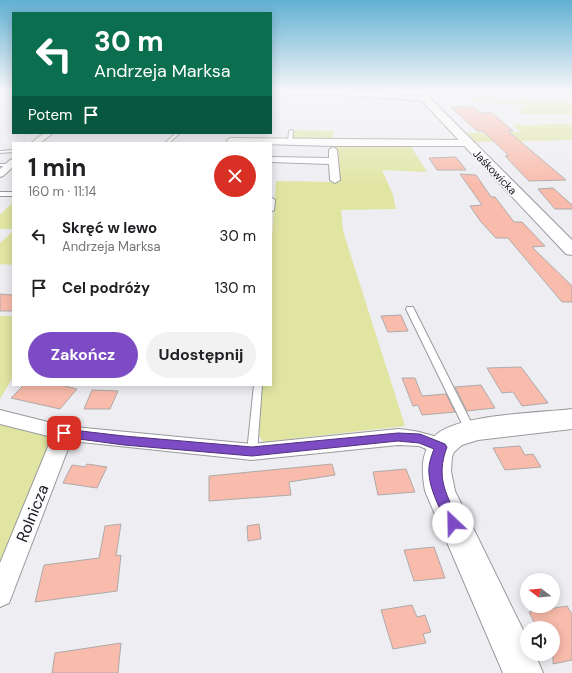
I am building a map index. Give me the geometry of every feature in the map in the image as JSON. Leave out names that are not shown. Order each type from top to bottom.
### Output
[{"type":"street","name":"Jaśkowicka","points":[[449,123],[466,143],[572,250]]},
{"type":"street","points":[[36,142],[48,134]]},
{"type":"street","points":[[231,141],[466,143]]},
{"type":"street","points":[[333,143],[335,180]]},
{"type":"street","points":[[273,160],[334,161]]},
{"type":"street","points":[[0,174],[12,164]]},
{"type":"street","points":[[0,417],[64,433],[252,452],[398,437],[420,439],[441,447]]},
{"type":"street","points":[[523,673],[440,491],[435,474],[436,461],[441,447],[462,432],[572,419]]},
{"type":"street","name":"Rolnicza","points":[[0,594],[64,433]]},
{"type":"lane","points":[[290,142],[291,131]]},
{"type":"lane","points":[[168,142],[177,134]]},
{"type":"lane","points":[[0,152],[12,152]]},
{"type":"lane","points":[[0,165],[12,164]]},
{"type":"lane","points":[[0,194],[12,194]]},
{"type":"lane","points":[[410,309],[470,430]]},
{"type":"lane","points":[[252,452],[258,386]]},
{"type":"green space","points":[[512,125],[572,125],[572,140],[471,142],[465,133],[521,132]]},
{"type":"green space","points":[[294,130],[333,131],[334,141],[293,141]]},
{"type":"green space","points":[[335,145],[410,145],[427,172],[382,170],[393,195],[396,209],[341,210],[343,231],[405,426],[263,442],[258,433],[261,386],[272,386],[272,237],[276,181],[339,182]]},
{"type":"green space","points":[[12,203],[12,229],[0,229],[0,215]]},
{"type":"green space","points":[[12,232],[12,265],[0,264],[0,243]]},
{"type":"green space","points":[[0,316],[12,316],[12,379],[0,399]]},
{"type":"green space","points":[[0,423],[53,438],[0,580]]},
{"type":"building","points":[[469,123],[504,123],[513,131],[508,131],[566,180],[529,181],[505,156],[509,156],[483,131],[477,131]]},
{"type":"building","points":[[456,157],[466,170],[437,170],[429,158]]},
{"type":"building","points":[[460,174],[476,175],[491,197],[495,197],[514,222],[522,222],[545,246],[532,247],[572,286],[572,302],[562,302],[508,238],[496,238],[481,222],[470,206],[482,205]]},
{"type":"building","points":[[553,188],[572,205],[572,209],[555,209],[538,189]]},
{"type":"building","points":[[0,294],[12,295],[12,311],[0,311]]},
{"type":"building","points":[[401,315],[408,331],[388,332],[381,316]]},
{"type":"building","points":[[521,367],[548,403],[522,406],[513,392],[502,393],[487,368]]},
{"type":"building","points":[[402,378],[415,378],[422,396],[446,394],[455,412],[422,415],[418,405],[413,406]]},
{"type":"building","points":[[481,385],[495,408],[467,411],[455,387]]},
{"type":"building","points":[[23,386],[65,386],[77,389],[60,409],[11,398]]},
{"type":"building","points":[[92,390],[118,391],[110,409],[84,409]]},
{"type":"building","points":[[520,446],[525,455],[533,454],[541,467],[505,470],[493,448]]},
{"type":"building","points":[[87,464],[107,467],[97,488],[63,483],[72,465],[85,467]]},
{"type":"building","points":[[332,464],[335,475],[289,482],[291,495],[209,501],[209,476]]},
{"type":"building","points":[[406,469],[415,492],[378,495],[373,472]]},
{"type":"building","points":[[121,524],[116,556],[121,555],[117,591],[35,602],[44,565],[99,558],[105,526]]},
{"type":"building","points":[[259,524],[261,539],[248,541],[247,526]]},
{"type":"building","points":[[434,547],[445,578],[414,581],[404,550]]},
{"type":"building","points":[[412,605],[417,617],[425,615],[431,632],[423,634],[426,643],[393,649],[381,610]]},
{"type":"building","points":[[567,606],[572,614],[572,660],[553,664],[553,661],[560,661],[560,621],[534,621],[530,613],[560,613],[560,607]]},
{"type":"building","points":[[121,643],[118,673],[52,673],[55,653]]},
{"type":"route","points":[[64,433],[252,452],[398,437],[420,439],[441,447],[436,461],[435,474],[453,523]]}]
